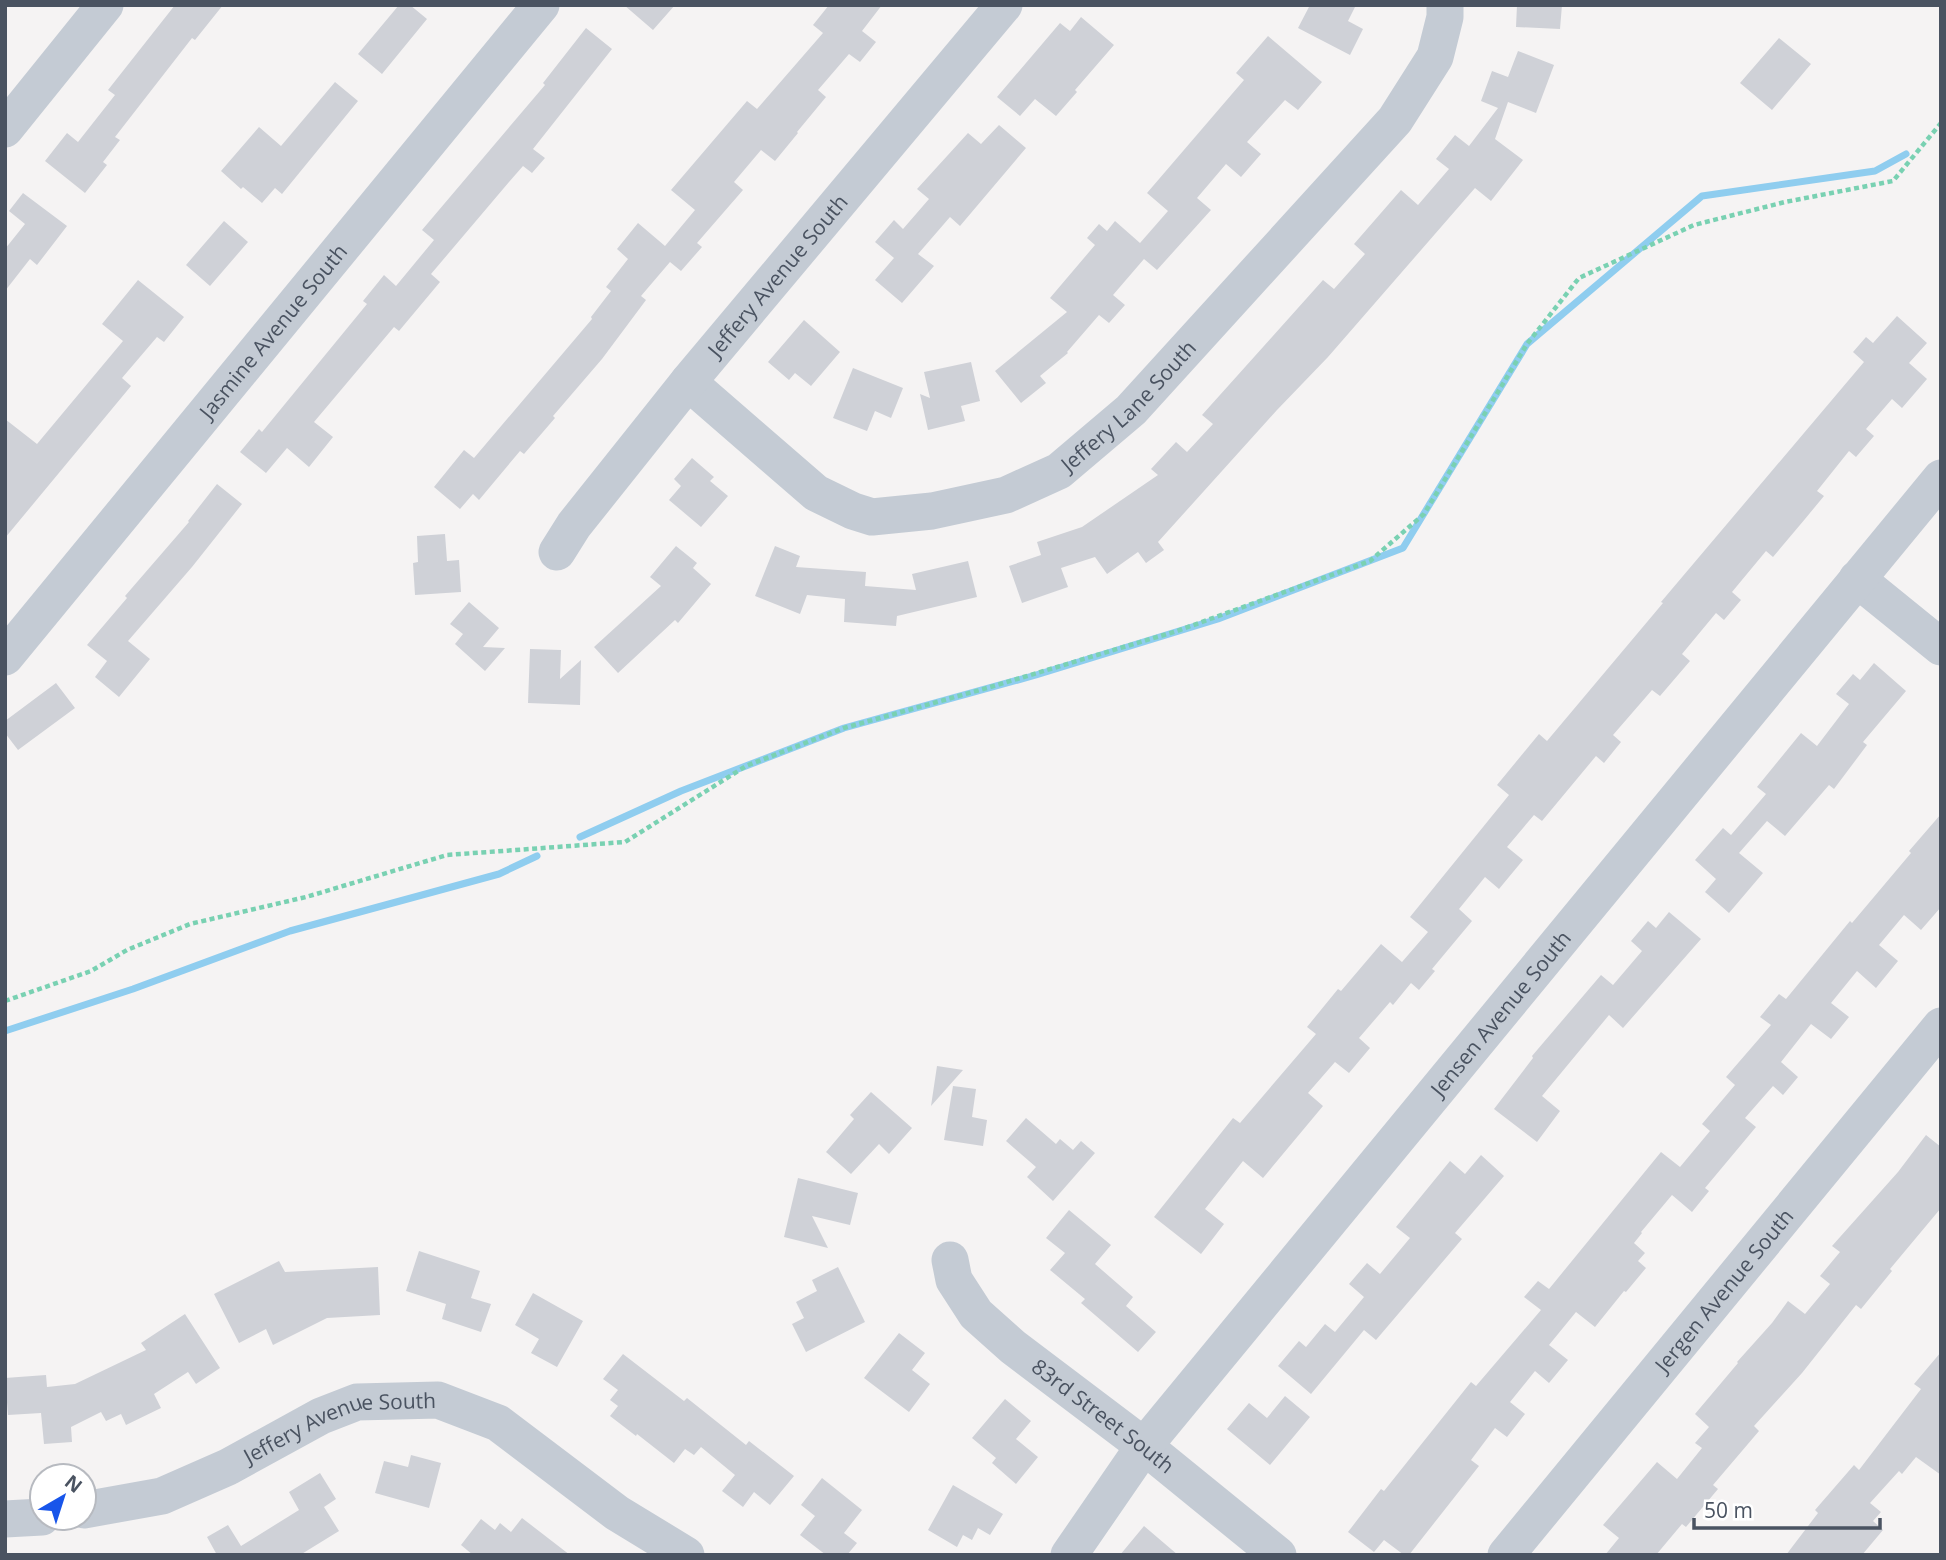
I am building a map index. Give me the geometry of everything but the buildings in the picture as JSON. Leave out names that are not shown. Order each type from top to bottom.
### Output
[{"type":"street","points":[[5,129],[105,5]]},
{"type":"street","name":"Jasmine Avenue South","points":[[5,657],[541,5]]},
{"type":"street","name":"Jeffery Avenue South","points":[[557,552],[574,525],[688,382],[1004,5]]},
{"type":"street","name":"Jeffery Lane South","points":[[688,382],[816,493],[872,517],[932,511],[1006,495],[1059,471],[1130,410],[1395,120],[1435,57],[1445,5]]},
{"type":"street","name":"Jensen Avenue South","points":[[1069,1555],[1144,1446],[1941,478]]},
{"type":"street","points":[[1857,579],[1941,647]]},
{"type":"street","name":"Jergen Avenue South","points":[[1506,1555],[1941,1026]]},
{"type":"street","name":"83rd Street South","points":[[950,1260],[954,1279],[976,1314],[1013,1347],[1144,1446],[1278,1555]]},
{"type":"street","name":"Jeffery Avenue South","points":[[98,1507],[162,1496],[228,1467],[321,1416],[357,1402],[438,1400],[498,1423],[617,1513],[686,1555]]},
{"type":"street","points":[[5,1519],[28,1518]]},
{"type":"path","points":[[5,1001],[91,971],[127,950],[191,924],[306,897],[447,855],[625,842],[746,766],[844,728],[1177,631],[1370,561],[1424,514],[1527,344],[1579,278],[1694,225],[1785,202],[1893,181],[1941,123]]},
{"type":"waterway","points":[[580,837],[681,791],[844,728],[1036,675],[1218,619],[1403,548],[1527,344],[1702,196],[1875,171],[1906,154]]},
{"type":"waterway","points":[[5,1031],[133,989],[290,931],[499,874],[537,856]]}]
